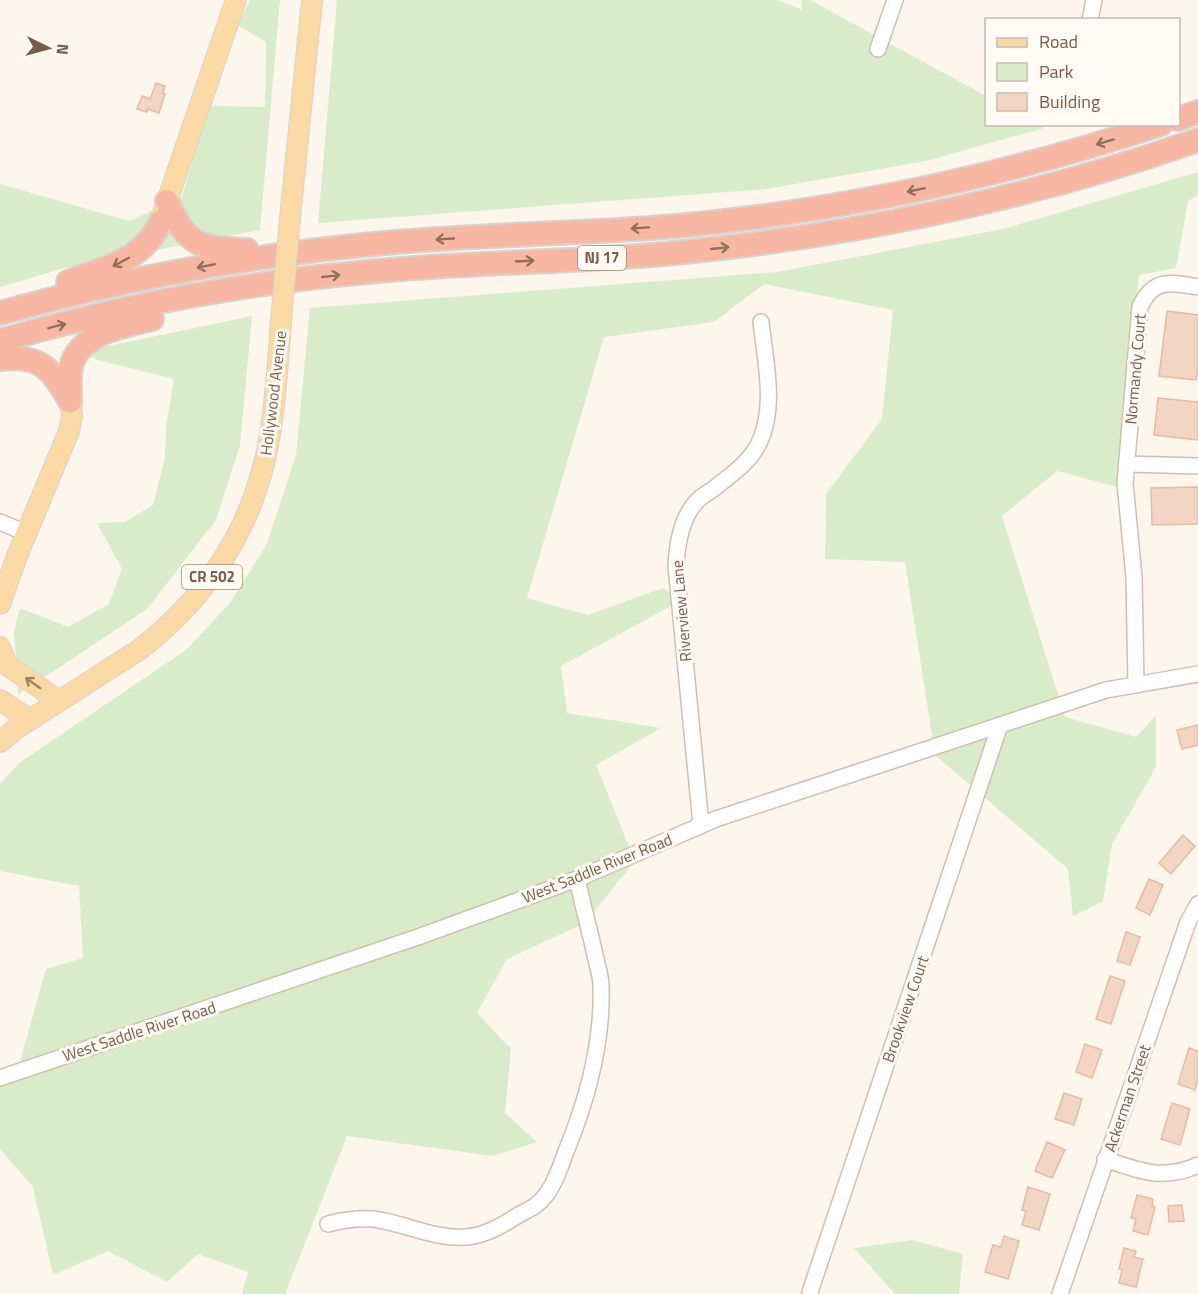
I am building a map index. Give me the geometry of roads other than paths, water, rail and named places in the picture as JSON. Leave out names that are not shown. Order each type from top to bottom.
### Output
[{"type":"highway","points":[[1180,119],[1198,112]]},
{"type":"highway","name":"NJ 17","points":[[0,312],[149,277],[306,251],[396,242],[668,226],[825,207],[969,179],[1080,150],[1155,126]]},
{"type":"highway","name":"NJ 17","points":[[0,341],[138,307],[277,281],[468,264],[638,256],[819,235],[909,219],[1008,197],[1129,163],[1198,140]]},
{"type":"highway","points":[[0,312],[82,277],[117,265],[145,244],[157,229],[164,211],[188,236],[202,245],[221,249],[306,251]]},
{"type":"highway","points":[[70,401],[70,370],[72,363],[86,343],[103,333],[163,316],[230,290]]},
{"type":"highway","points":[[0,359],[23,358],[43,365],[53,374],[70,401]]},
{"type":"main road","points":[[164,211],[236,0]]},
{"type":"main road","name":"Hollywood Avenue","points":[[0,742],[139,650],[175,619],[202,590],[219,566],[231,547],[251,504],[265,461],[274,405],[312,0]]},
{"type":"main road","points":[[0,604],[26,533],[69,431],[72,415],[70,401]]},
{"type":"main road","points":[[2,659],[59,701]]},
{"type":"main road","points":[[0,700],[30,720]]},
{"type":"street","points":[[878,49],[895,0]]},
{"type":"street","points":[[1090,18],[1094,0]]},
{"type":"street","name":"Normandy Court","points":[[1136,685],[1134,577],[1125,483],[1140,306],[1151,290],[1159,285],[1170,283],[1198,287]]},
{"type":"street","name":"Riverview Lane","points":[[701,825],[675,566],[677,548],[686,518],[696,501],[735,473],[758,446],[764,430],[768,416],[769,396],[761,322]]},
{"type":"street","points":[[1127,464],[1198,466]]},
{"type":"street","points":[[0,522],[26,533]]},
{"type":"street","name":"West Saddle River Road","points":[[0,1078],[339,964],[577,879],[716,819],[1106,690],[1198,674]]},
{"type":"street","name":"Brookview Court","points":[[810,1292],[1000,725]]},
{"type":"street","points":[[328,1224],[348,1219],[375,1219],[448,1238],[468,1237],[502,1226],[534,1208],[546,1195],[572,1137],[586,1097],[595,1056],[600,1015],[601,984],[577,879]]},
{"type":"street","name":"Ackerman Street","points":[[1060,1294],[1188,922],[1198,904]]},
{"type":"street","points":[[1105,1159],[1143,1172],[1177,1172],[1198,1165]]}]
